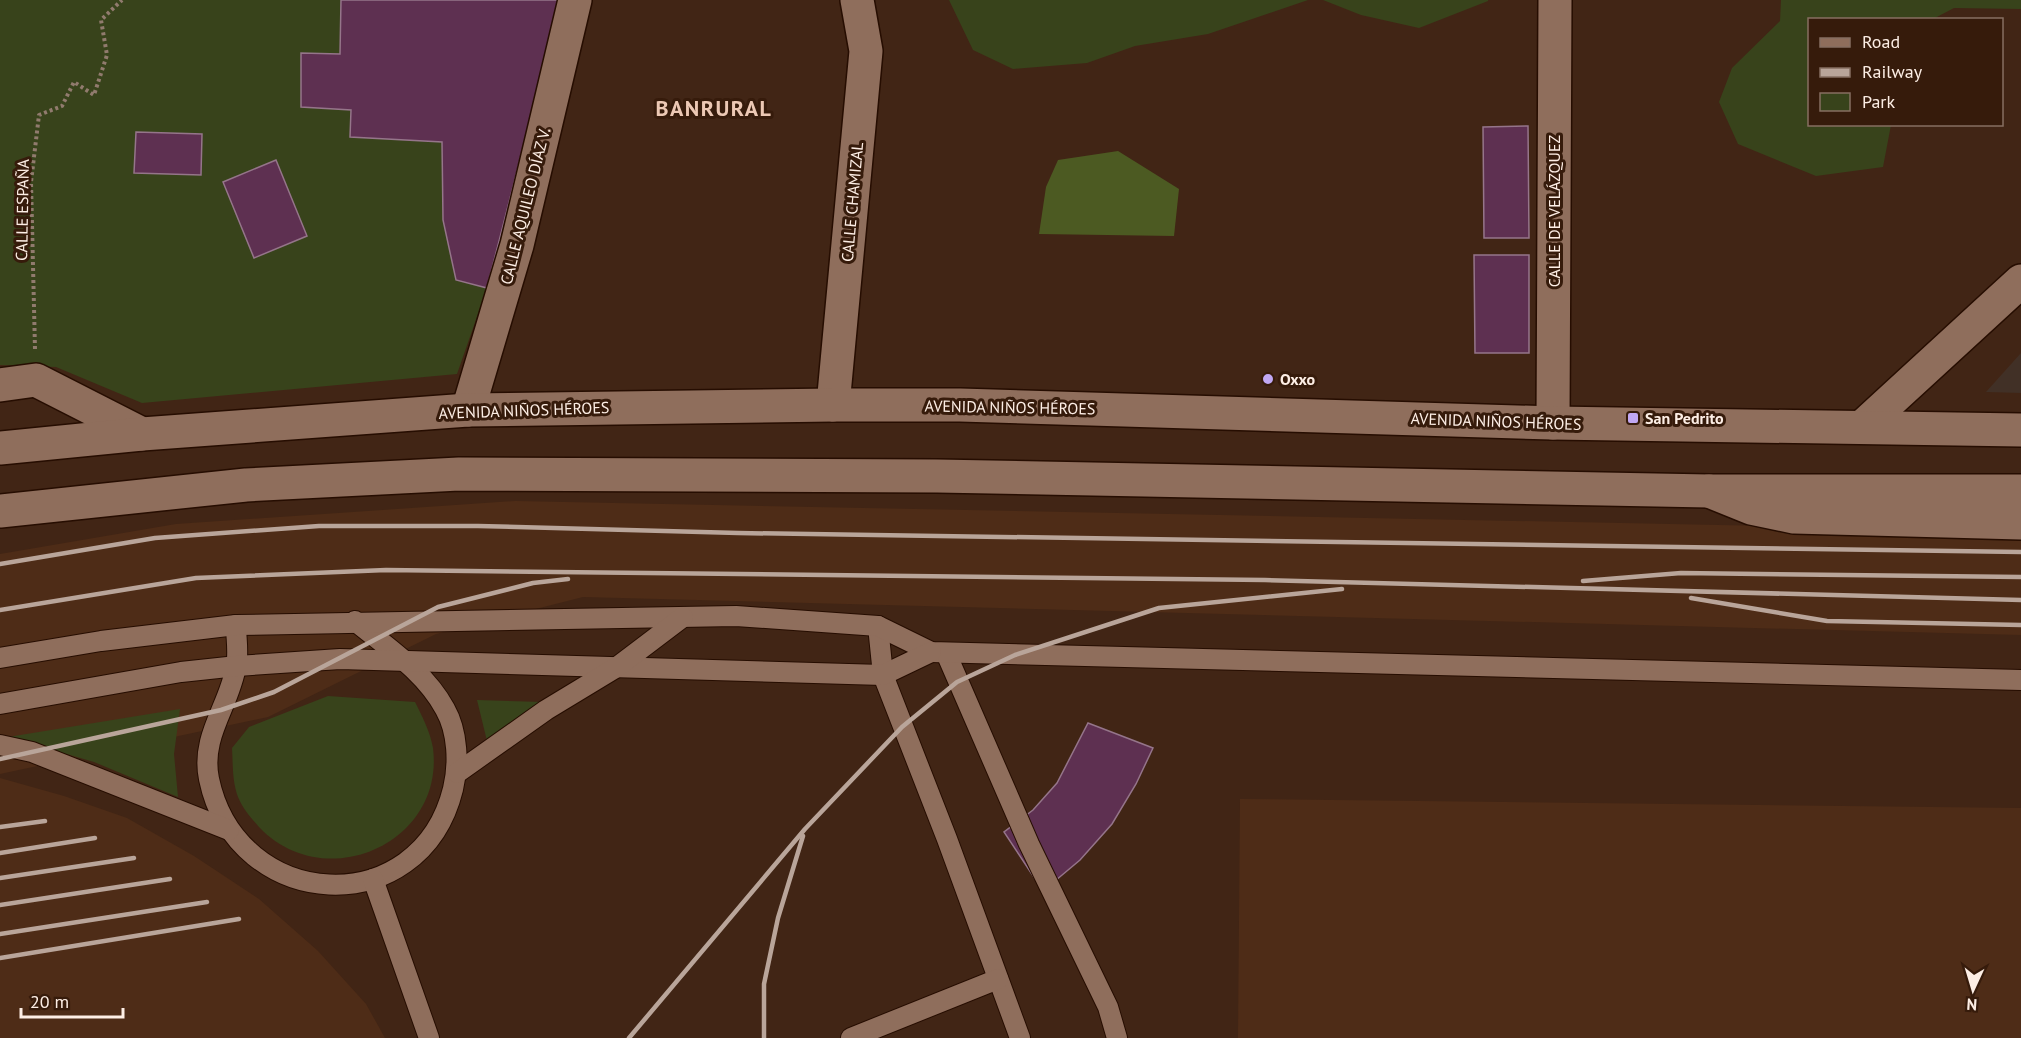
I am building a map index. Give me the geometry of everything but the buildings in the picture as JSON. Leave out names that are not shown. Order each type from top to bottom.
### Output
[{"type":"main road","name":"CALLE AQUILEO DÍAZ V.","points":[[468,410],[517,245],[575,0]]},
{"type":"main road","name":"CALLE CHAMIZAL","points":[[833,405],[866,51],[857,0]]},
{"type":"main road","name":"CALLE DE VELÁZQUEZ","points":[[1553,423],[1555,0]]},
{"type":"main road","points":[[1862,427],[2021,281]]},
{"type":"main road","points":[[0,385],[36,380],[142,434]]},
{"type":"main road","name":"AVENIDA NIÑOS HÉROES","points":[[0,448],[142,434],[468,410],[833,405],[972,405],[1553,423],[2021,430]]},
{"type":"main road","points":[[0,511],[246,485],[459,474],[960,477],[1709,491],[2021,490]]},
{"type":"main road","points":[[1709,491],[1751,508],[1794,517],[2021,523]]},
{"type":"lane","points":[[0,658],[101,641],[236,625],[355,621],[736,616],[878,626],[938,652],[2021,680]]},
{"type":"lane","points":[[457,773],[546,710],[617,667],[683,617]]},
{"type":"lane","points":[[236,625],[237,666],[212,731],[208,754],[208,776],[216,807],[229,830],[247,852],[266,866],[291,878],[319,884],[338,885],[373,879],[409,859],[432,835],[448,807],[457,773],[454,737],[446,711],[425,679],[355,621]]},
{"type":"lane","points":[[878,626],[883,675],[947,839],[1020,1038]]},
{"type":"lane","points":[[0,704],[181,672],[340,659],[405,663],[883,675],[938,652]]},
{"type":"lane","points":[[938,652],[1108,1006],[1117,1038]]},
{"type":"lane","points":[[0,745],[32,752],[229,830]]},
{"type":"lane","points":[[373,879],[429,1038]]},
{"type":"lane","points":[[851,1038],[998,979]]},
{"type":"path","name":"CALLE ESPAÑA","points":[[36,380],[31,182],[39,115],[62,106],[74,82],[94,95],[107,55],[101,20],[122,0]]},
{"type":"shaded area","points":[[2021,353],[2021,393],[1986,392]]},
{"type":"shaded area","points":[[515,501],[2021,531],[2021,635],[583,597],[436,634],[268,717],[0,774],[0,554],[176,524]]},
{"type":"shaded area","points":[[0,778],[64,796],[127,818],[194,856],[259,899],[318,951],[366,1004],[385,1038],[0,1038]]},
{"type":"shaded area","points":[[1240,799],[2021,808],[2021,1038],[1238,1038]]},
{"type":"green space","points":[[0,0],[341,0],[340,54],[301,53],[301,107],[351,110],[350,137],[442,142],[443,220],[456,280],[487,288],[457,374],[142,403],[56,367],[0,365]]},
{"type":"green space","points":[[949,0],[1308,0],[1208,34],[1135,46],[1087,63],[1013,69],[973,50]]},
{"type":"green space","points":[[1323,0],[1488,1],[1419,28],[1361,15]]},
{"type":"green space","points":[[1781,0],[2021,0],[2021,9],[1954,8],[1935,18],[1808,18],[1808,126],[1891,126],[1883,167],[1816,176],[1738,144],[1719,102],[1732,68],[1780,21]]},
{"type":"green space","points":[[1118,151],[1179,189],[1174,236],[1039,234],[1046,187],[1058,160]]},
{"type":"green space","points":[[328,696],[415,702],[428,730],[433,748],[432,782],[420,811],[400,833],[375,849],[346,858],[315,857],[286,847],[259,827],[247,813],[238,797],[234,779],[232,748],[249,727]]},
{"type":"green space","points":[[477,700],[543,702],[487,741]]},
{"type":"green space","points":[[180,709],[174,754],[178,797],[94,762],[8,737]]},
{"type":"railway","points":[[0,564],[155,538],[319,526],[478,526],[738,533],[2021,552]]},
{"type":"railway","points":[[0,610],[196,578],[386,570],[1265,580],[2021,600]]},
{"type":"railway","points":[[1583,581],[1681,573],[2021,577]]},
{"type":"railway","points":[[0,759],[221,710],[274,692],[438,607],[533,583],[568,579]]},
{"type":"railway","points":[[629,1038],[805,829],[902,727],[957,682],[1015,655],[1159,608],[1342,589]]},
{"type":"railway","points":[[1691,598],[1827,621],[2021,625]]},
{"type":"railway","points":[[0,827],[45,821]]},
{"type":"railway","points":[[764,1038],[764,984],[778,918],[803,836]]},
{"type":"railway","points":[[0,853],[95,838]]},
{"type":"railway","points":[[0,878],[134,858]]},
{"type":"railway","points":[[0,905],[170,879]]},
{"type":"railway","points":[[0,934],[207,902]]},
{"type":"railway","points":[[0,958],[239,919]]},
{"type":"place","name":"Oxxo","points":[[1268,379]]},
{"type":"place","name":"San Pedrito","points":[[1633,418]]},
{"type":"district","name":"BANRURAL","points":[[714,108]]}]
